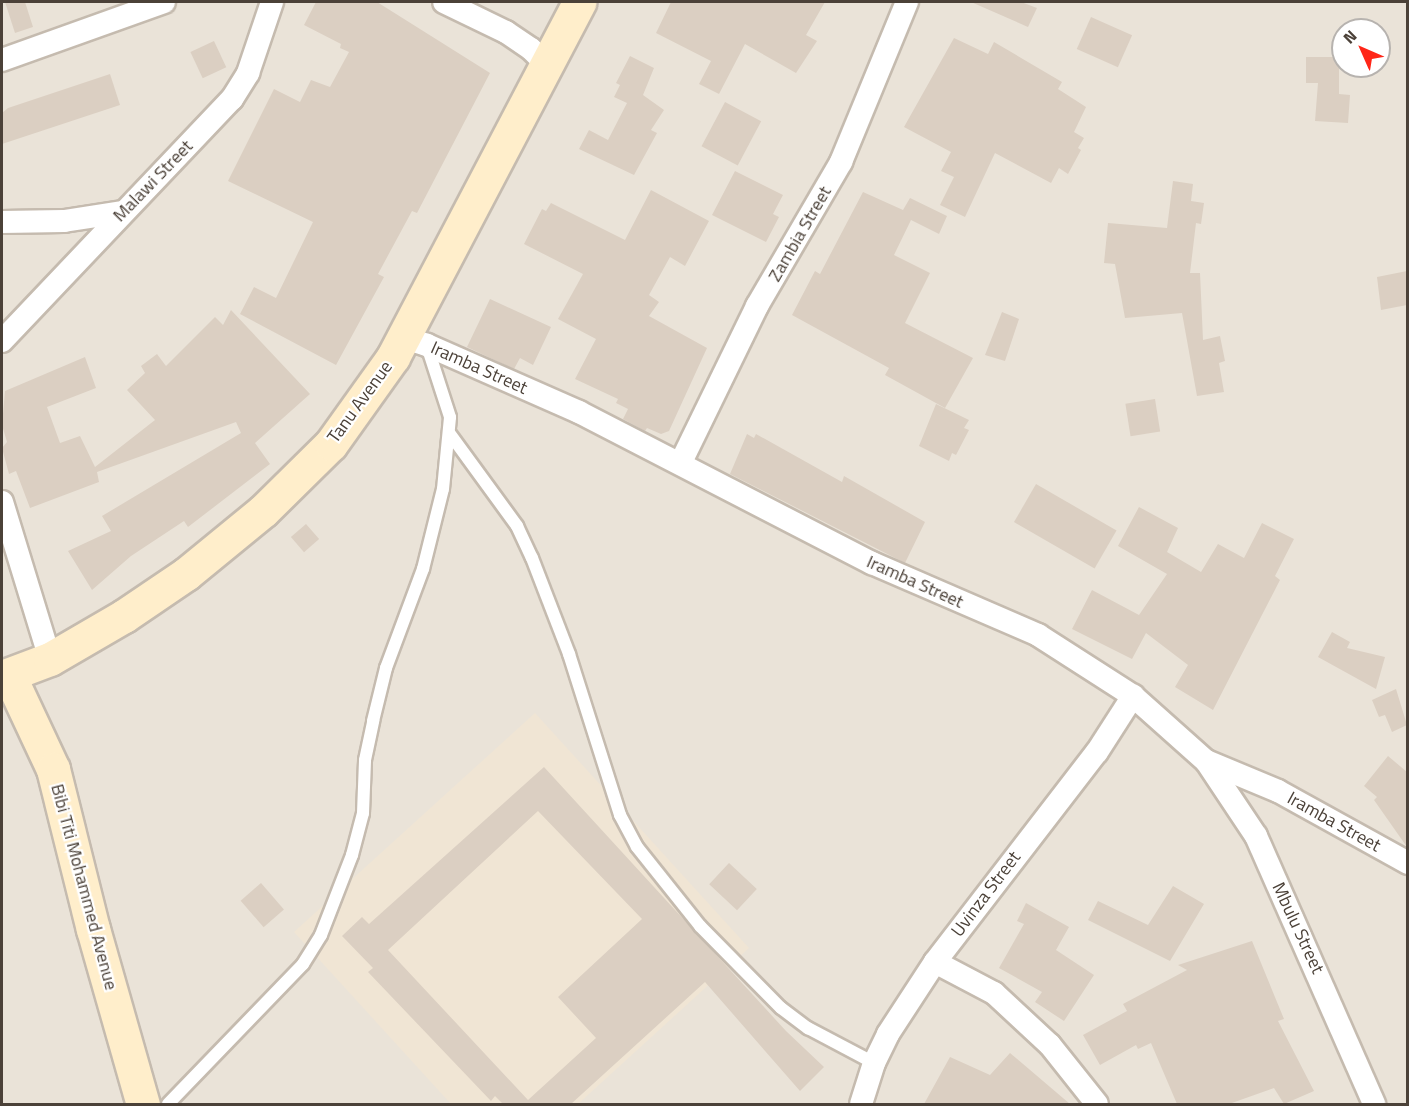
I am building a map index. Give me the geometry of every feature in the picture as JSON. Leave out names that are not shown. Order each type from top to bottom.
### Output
[{"type":"street","points":[[2,60],[164,2]]},
{"type":"street","name":"Malawi Street","points":[[2,341],[232,99],[248,73],[272,2]]},
{"type":"street","points":[[444,2],[506,32],[531,49],[547,65]]},
{"type":"street","name":"Tanu Avenue","points":[[5,676],[50,659],[124,616],[186,574],[263,511],[331,444],[393,357],[414,341],[579,2]]},
{"type":"street","name":"Zambia Street","points":[[681,462],[757,306],[841,162],[908,2]]},
{"type":"street","points":[[2,222],[64,221],[123,212]]},
{"type":"street","name":"Iramba Street","points":[[414,341],[681,462],[872,563],[1038,635],[1134,696],[1206,760],[1278,791],[1407,863]]},
{"type":"street","points":[[2,502],[50,659]]},
{"type":"street","name":"Bibi Titi Mohammed Avenue","points":[[5,676],[53,769],[93,929],[143,1104]]},
{"type":"street","name":"Uvinza Street","points":[[861,1104],[874,1063],[935,962],[1097,752],[1134,696]]},
{"type":"street","name":"Mbulu Street","points":[[1206,760],[1256,836],[1374,1104]]},
{"type":"street","points":[[935,962],[994,993],[1050,1045],[1097,1104]]},
{"type":"lane","points":[[168,1104],[291,981],[321,935],[361,823],[373,721],[386,668],[423,569],[443,489],[450,434],[445,393],[414,341]]},
{"type":"lane","points":[[450,434],[517,526],[532,558],[557,620],[620,815],[637,847],[700,926],[781,1008],[808,1028],[874,1063]]},
{"type":"shaded area","points":[[2,2],[1407,2],[1407,1104],[2,1104]]},
{"type":"shaded area","points":[[535,713],[749,948],[578,1104],[451,1104],[294,932]]},
{"type":"building","points":[[5,2],[25,2],[33,27],[15,33]]},
{"type":"building","points":[[316,2],[377,2],[490,73],[417,213],[412,211],[378,274],[384,277],[336,365],[240,314],[254,287],[276,298],[313,222],[228,181],[274,89],[300,102],[311,80],[330,87],[349,52],[340,48],[341,44],[304,25]]},
{"type":"building","points":[[671,2],[825,2],[806,35],[817,41],[796,73],[745,44],[719,94],[699,84],[711,61],[656,33]]},
{"type":"building","points":[[971,2],[1021,2],[1037,8],[1028,27]]},
{"type":"building","points":[[1091,17],[1132,35],[1118,67],[1077,49]]},
{"type":"building","points":[[954,38],[988,54],[994,42],[1062,82],[1058,89],[1086,107],[1074,132],[1084,138],[1078,148],[1081,150],[1068,174],[1059,168],[1051,183],[995,153],[965,217],[940,205],[954,177],[941,171],[951,152],[904,127]]},
{"type":"building","points":[[214,41],[226,67],[203,78],[190,52]]},
{"type":"building","points":[[630,56],[654,68],[643,95],[664,110],[651,130],[657,133],[634,175],[579,149],[589,130],[608,140],[627,103],[614,97],[620,85],[616,83]]},
{"type":"building","points":[[1306,57],[1331,57],[1331,78],[1339,78],[1339,94],[1350,95],[1348,123],[1315,121],[1318,83],[1306,83]]},
{"type":"building","points":[[110,74],[120,105],[2,144],[2,113],[8,108]]},
{"type":"building","points":[[725,102],[761,121],[738,165],[702,146]]},
{"type":"building","points":[[735,171],[783,195],[773,214],[779,217],[766,242],[712,215]]},
{"type":"building","points":[[1173,181],[1193,184],[1191,201],[1204,203],[1201,224],[1196,223],[1190,273],[1200,273],[1203,340],[1220,336],[1225,361],[1219,363],[1224,392],[1197,396],[1182,313],[1125,318],[1115,264],[1104,263],[1108,223],[1167,228]]},
{"type":"building","points":[[651,190],[709,221],[685,266],[670,257],[649,295],[659,302],[649,316],[707,348],[669,431],[661,434],[647,428],[645,431],[623,419],[628,409],[616,403],[618,399],[575,379],[596,339],[558,319],[583,274],[524,244],[542,209],[546,211],[551,203],[625,240]]},
{"type":"building","points":[[863,192],[903,210],[910,198],[947,216],[939,234],[911,220],[894,255],[930,273],[905,323],[973,358],[945,408],[885,375],[889,368],[792,315],[815,271],[820,274]]},
{"type":"building","points":[[1407,271],[1407,305],[1381,310],[1377,277]]},
{"type":"building","points":[[490,299],[551,327],[533,365],[520,358],[514,369],[467,347]]},
{"type":"building","points":[[231,310],[310,394],[255,443],[270,464],[188,527],[184,521],[131,556],[92,590],[68,551],[111,531],[102,516],[241,433],[236,422],[97,472],[99,482],[30,508],[16,471],[9,474],[2,448],[7,442],[2,425],[5,391],[85,357],[96,388],[47,407],[60,443],[80,436],[95,467],[155,420],[127,390],[145,373],[141,366],[157,354],[166,366],[215,317],[223,325]]},
{"type":"building","points":[[1002,312],[1019,319],[1005,361],[985,355]]},
{"type":"building","points":[[1155,399],[1160,432],[1131,436],[1125,404]]},
{"type":"building","points":[[936,404],[969,420],[964,428],[969,430],[956,455],[952,453],[949,461],[919,446]]},
{"type":"building","points":[[747,434],[754,438],[756,434],[842,482],[844,476],[925,522],[905,563],[730,474]]},
{"type":"building","points":[[1036,484],[1117,530],[1095,569],[1014,522]]},
{"type":"building","points":[[1139,507],[1178,528],[1167,552],[1201,572],[1218,544],[1244,558],[1262,523],[1294,539],[1275,576],[1280,580],[1213,710],[1175,687],[1188,665],[1146,633],[1132,659],[1072,629],[1092,590],[1139,615],[1167,574],[1118,546]]},
{"type":"building","points":[[306,524],[319,539],[304,552],[291,537]]},
{"type":"building","points":[[1332,632],[1350,642],[1347,648],[1385,657],[1376,689],[1318,657]]},
{"type":"building","points":[[1396,689],[1407,725],[1392,732],[1385,715],[1379,717],[1372,700]]},
{"type":"building","points":[[1388,756],[1407,772],[1407,847],[1374,800],[1377,797],[1364,786]]},
{"type":"building","points":[[544,767],[786,1031],[824,1067],[800,1091],[705,982],[571,1104],[503,1104],[495,1096],[491,1101],[368,972],[373,968],[342,936],[362,917],[369,924]],"holes":[[[538,811],[642,919],[558,997],[596,1038],[528,1100],[388,950]]]},
{"type":"building","points":[[729,863],[757,889],[737,910],[709,884]]},
{"type":"building","points":[[261,883],[284,909],[264,927],[241,901]]},
{"type":"building","points":[[1173,886],[1204,904],[1170,961],[1088,920],[1098,901],[1148,925]]},
{"type":"building","points":[[1026,903],[1069,927],[1056,950],[1094,975],[1064,1021],[1035,1002],[1042,992],[999,968],[1024,924],[1017,921]]},
{"type":"building","points":[[1252,941],[1284,1019],[1278,1021],[1314,1091],[1284,1104],[1274,1088],[1229,1104],[1177,1104],[1151,1043],[1138,1049],[1136,1045],[1100,1065],[1083,1035],[1127,1011],[1123,1004],[1187,970],[1178,965]]},
{"type":"building","points":[[1010,1053],[1070,1104],[924,1104],[950,1057],[990,1075]]}]
